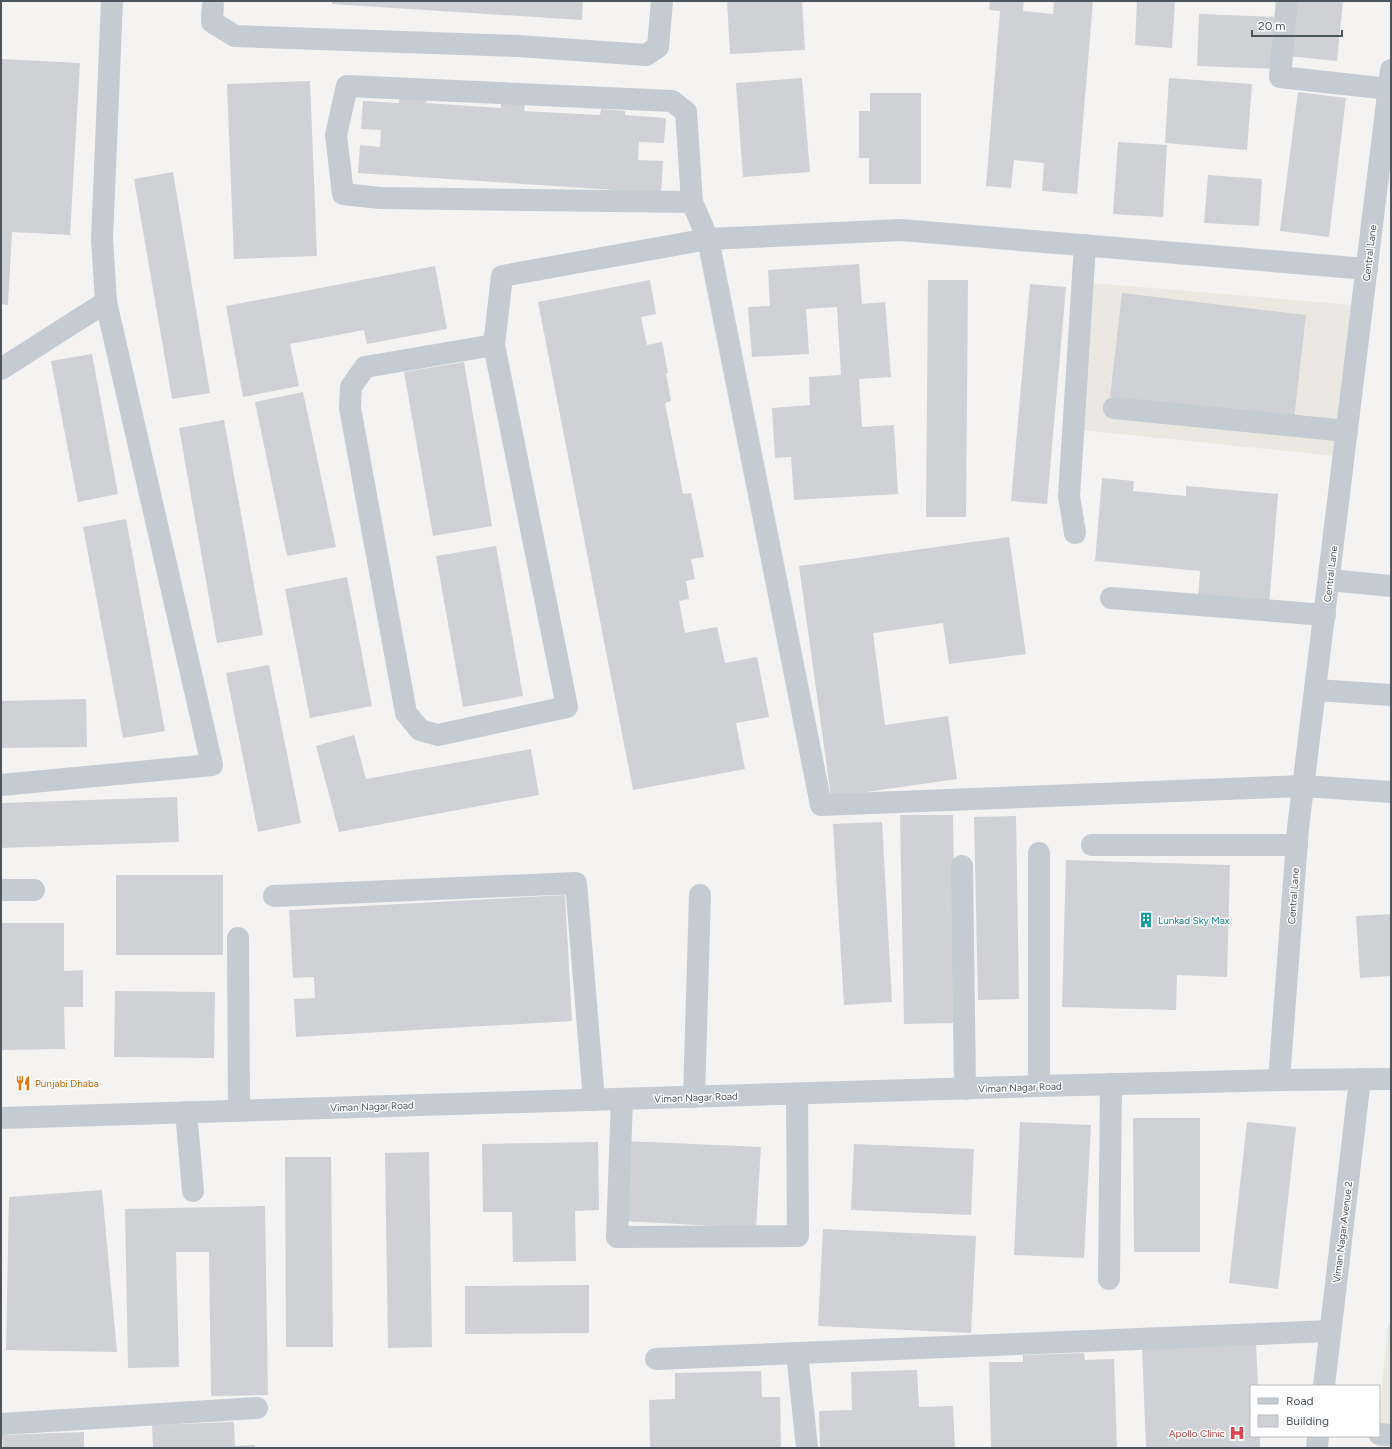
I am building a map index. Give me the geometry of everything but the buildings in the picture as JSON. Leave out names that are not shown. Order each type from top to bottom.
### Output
[{"type":"street","points":[[1,785],[212,765],[106,302],[102,239],[112,1]]},
{"type":"street","points":[[213,1],[212,22],[235,36],[518,46],[646,55],[658,47],[662,1]]},
{"type":"street","points":[[1287,1],[1280,77],[1390,80]]},
{"type":"street","name":"Central Lane","points":[[1279,1080],[1297,845],[1367,269],[1384,181],[1390,80]]},
{"type":"street","points":[[692,202],[380,198],[343,194],[336,135],[347,86],[672,101],[686,112],[692,202],[708,239],[821,805],[1304,786],[1391,792]]},
{"type":"street","points":[[494,345],[365,367],[352,387],[350,408],[406,713],[420,730],[438,735],[567,707],[494,345],[502,276],[708,239],[901,230],[1367,269]]},
{"type":"street","points":[[1075,533],[1069,496],[1085,245]]},
{"type":"street","points":[[1,369],[106,302]]},
{"type":"street","points":[[1114,408],[1347,431]]},
{"type":"street","points":[[1329,580],[1391,586]]},
{"type":"street","points":[[1111,598],[1325,615]]},
{"type":"street","points":[[1316,690],[1391,696]]},
{"type":"street","points":[[1092,845],[1297,845]]},
{"type":"street","points":[[1039,853],[1039,1086]]},
{"type":"street","points":[[962,866],[965,1089]]},
{"type":"street","points":[[274,896],[576,882],[594,1100]]},
{"type":"street","points":[[1,890],[34,890]]},
{"type":"street","points":[[694,1097],[700,896]]},
{"type":"street","points":[[238,938],[239,1110]]},
{"type":"street","name":"Viman Nagar Avenue 2","points":[[1324,1385],[1360,1079]]},
{"type":"street","name":"Viman Nagar Road","points":[[1,1118],[1110,1084],[1391,1079]]},
{"type":"street","points":[[1109,1279],[1110,1084]]},
{"type":"street","points":[[622,1099],[617,1237],[798,1236],[797,1094]]},
{"type":"street","points":[[186,1112],[193,1191]]},
{"type":"street","points":[[656,1359],[1330,1331]]},
{"type":"street","points":[[797,1353],[807,1448]]},
{"type":"street","points":[[1,1424],[257,1408]]},
{"type":"street","points":[[1380,1434],[1391,1435]]},
{"type":"street","points":[[1317,1448],[1318,1437]]},
{"type":"shaded area","points":[[1080,282],[1354,305],[1337,456],[1070,429]]},
{"type":"shaded area","points":[[1388,1323],[1391,1323],[1391,1448],[1377,1448],[1378,1437],[1380,1437],[1380,1410]]},
{"type":"place","name":"Lunkad Sky Max","points":[[1146,920]]},
{"type":"place","name":"Punjabi Dhaba","points":[[23,1083]]},
{"type":"place","name":"Apollo Clinic","points":[[1237,1433]]}]
